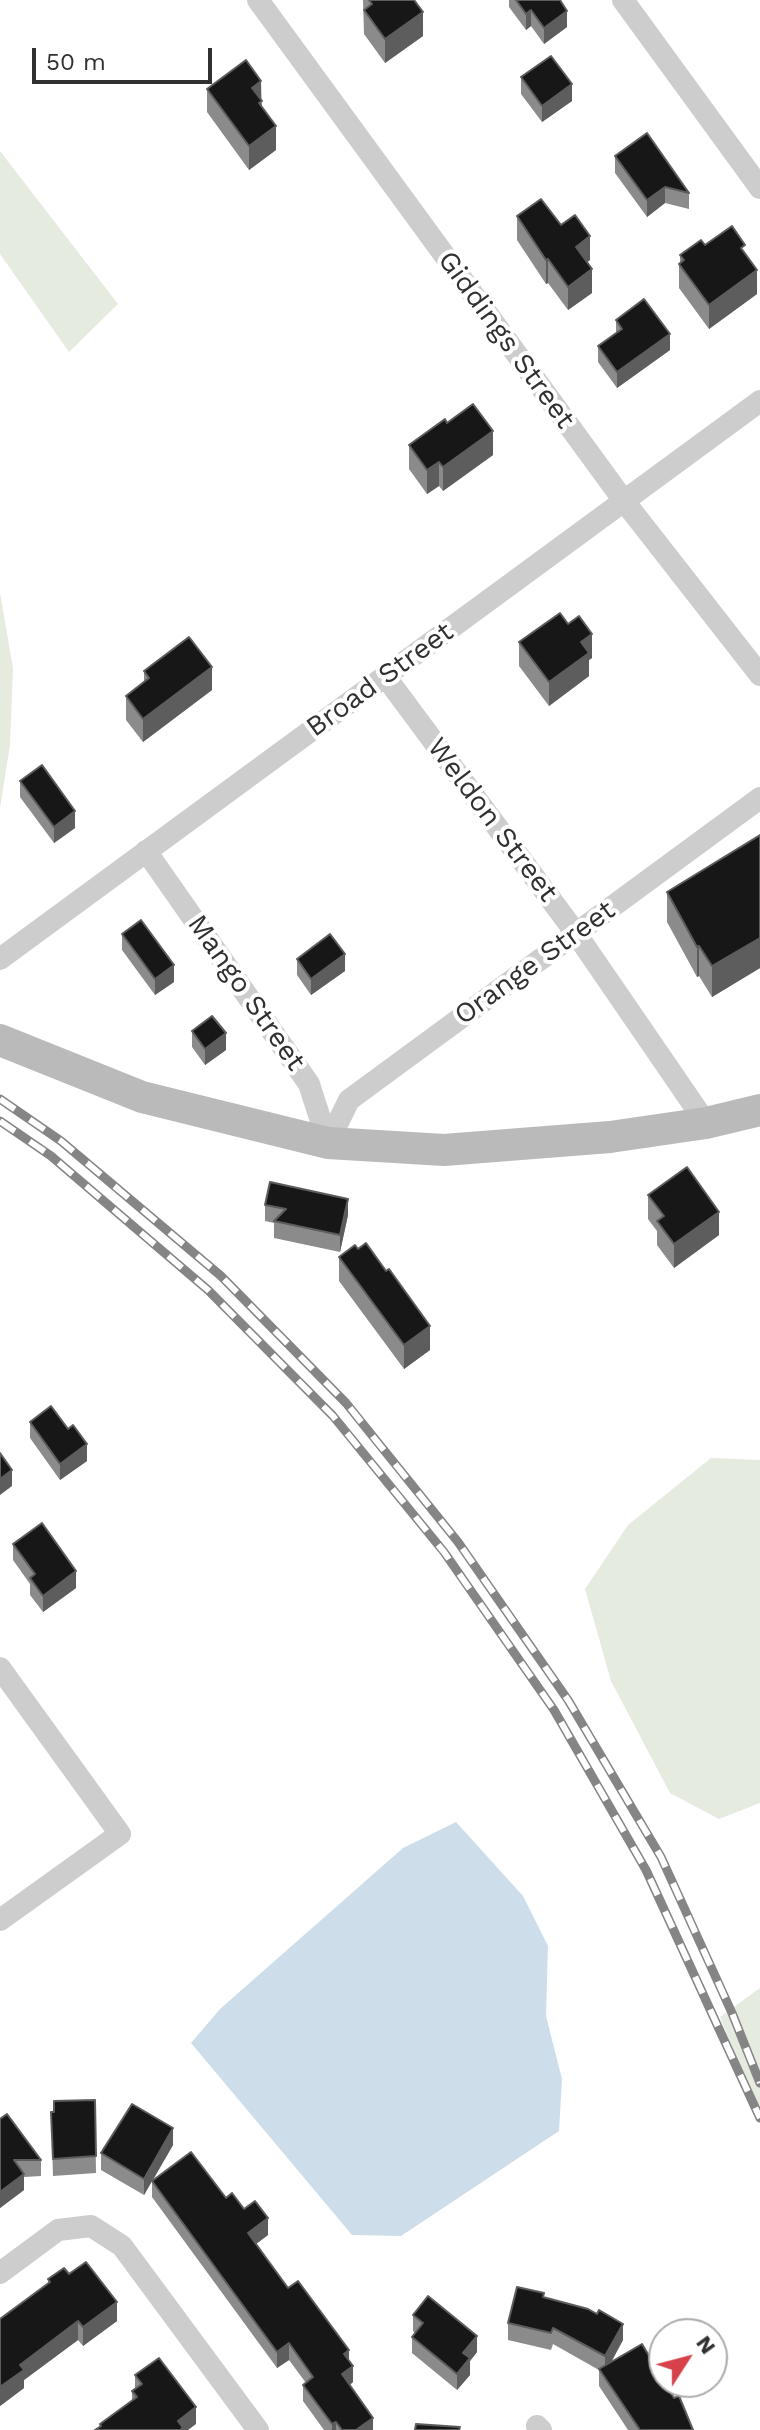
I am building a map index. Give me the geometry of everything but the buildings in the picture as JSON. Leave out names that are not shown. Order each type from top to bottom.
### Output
[{"type":"main road","points":[[0,1040],[142,1097],[328,1143],[444,1150],[610,1137],[706,1123],[760,1110]]},
{"type":"street","name":"Giddings Street","points":[[258,0],[624,501],[760,675]]},
{"type":"street","points":[[623,0],[760,188]]},
{"type":"street","name":"Broad Street","points":[[0,959],[760,401]]},
{"type":"street","name":"Weldon Street","points":[[385,676],[575,932],[706,1123]]},
{"type":"street","name":"Orange Street","points":[[328,1143],[349,1100],[760,798]]},
{"type":"street","name":"Mango Street","points":[[146,851],[309,1084],[328,1143]]},
{"type":"street","points":[[0,1668],[120,1834],[0,1920]]},
{"type":"street","points":[[0,2273],[58,2230],[91,2226],[122,2246],[258,2430]]},
{"type":"shaded area","points":[[0,151],[118,304],[69,352],[0,254]]},
{"type":"shaded area","points":[[0,593],[13,668],[10,745],[0,808]]},
{"type":"shaded area","points":[[711,1458],[760,1460],[760,1803],[719,1819],[670,1793],[611,1681],[585,1589],[628,1525]]},
{"type":"shaded area","points":[[760,1988],[760,2115],[720,2017]]},
{"type":"water","points":[[456,1822],[523,1896],[548,1946],[546,2016],[562,2079],[559,2131],[401,2236],[352,2235],[191,2043],[220,2009],[403,1848]]},
{"type":"railway","points":[[0,1099],[61,1141],[221,1276],[346,1403],[458,1542],[568,1700],[661,1857],[732,2013],[760,2083]]},
{"type":"railway","points":[[0,1121],[51,1156],[208,1290],[333,1416],[444,1552],[554,1710],[646,1870],[760,2118]]}]
